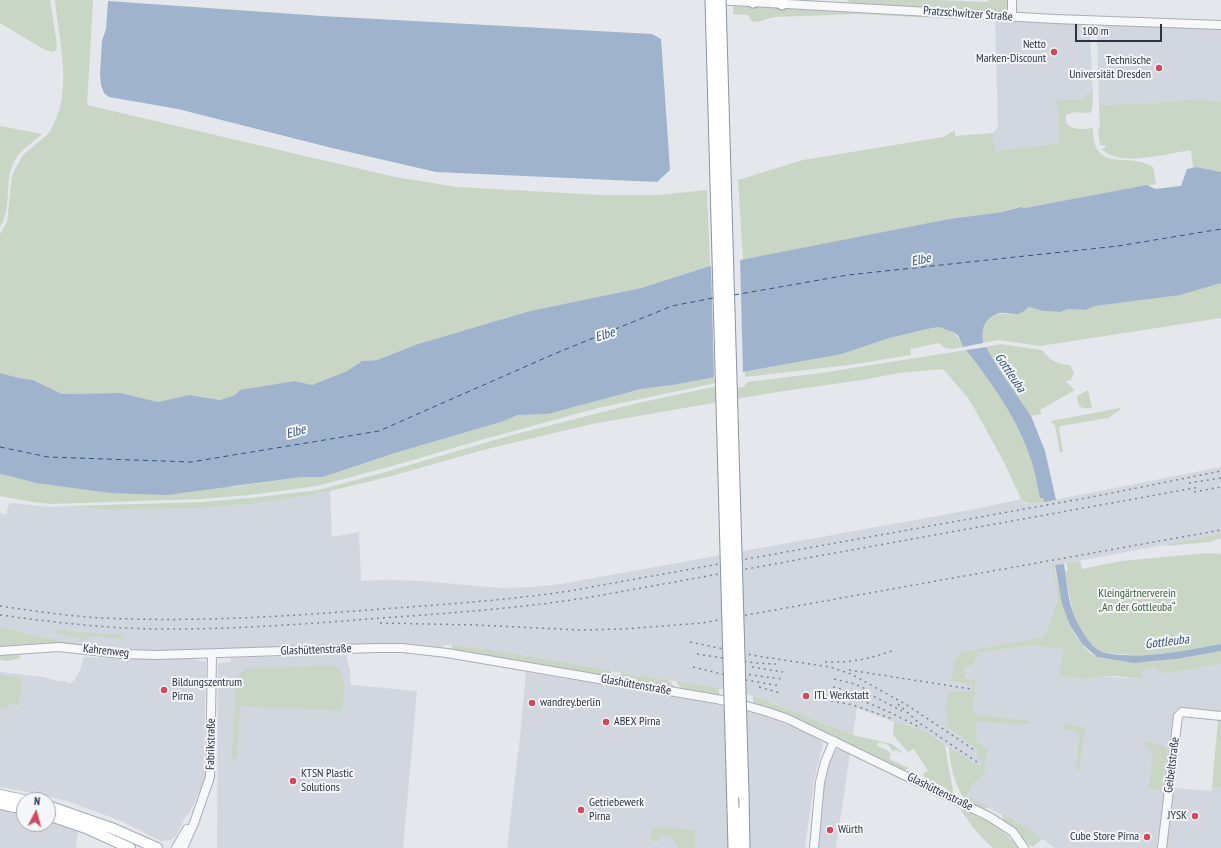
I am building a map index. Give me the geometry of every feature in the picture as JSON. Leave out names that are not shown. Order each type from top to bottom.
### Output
[{"type":"highway","points":[[711,0],[734,848]]},
{"type":"highway","points":[[720,0],[744,848]]},
{"type":"main road","points":[[0,795],[16,798]]},
{"type":"main road","points":[[0,804],[16,807]]},
{"type":"main road","points":[[56,809],[114,829],[157,848]]},
{"type":"main road","points":[[56,818],[86,828],[130,848]]},
{"type":"street","name":"Pratzschwitzer Straße","points":[[715,0],[779,2],[1012,17],[1221,25]]},
{"type":"street","points":[[1012,0],[1012,17]]},
{"type":"street","name":"Kahrenweg","points":[[0,650],[59,647],[140,655],[212,654]]},
{"type":"street","name":"Glashüttenstraße","points":[[212,654],[402,648],[447,653],[740,704],[788,719],[990,817],[1013,832],[1024,848]]},
{"type":"street","name":"Fabrikstraße","points":[[185,847],[210,777],[212,654]]},
{"type":"street","name":"Geibeltstraße","points":[[1162,848],[1178,716],[1180,713],[1186,712],[1221,716]]},
{"type":"street","points":[[814,848],[820,782],[825,762],[834,741]]},
{"type":"street","name":"Fabrikstraße","points":[[176,848],[199,808]]},
{"type":"shaded area","points":[[995,19],[1080,24],[1087,30],[1090,37],[1093,93],[1086,93],[1086,99],[1057,100],[1058,143],[996,151],[993,133],[998,126]]},
{"type":"shaded area","name":"Technische Universität Dresden","points":[[1108,25],[1221,29],[1221,102],[1192,99],[1167,102],[1099,105],[1097,30]]},
{"type":"shaded area","points":[[1221,467],[1221,534],[1052,566],[1058,600],[1044,637],[961,653],[958,656],[951,681],[973,685],[973,692],[945,709],[948,727],[979,751],[982,762],[980,767],[945,745],[939,739],[914,727],[894,722],[857,708],[853,735],[750,695],[706,686],[602,670],[487,649],[452,645],[444,645],[442,648],[402,644],[376,644],[156,651],[91,646],[33,635],[0,626],[0,513],[6,515],[9,504],[12,503],[50,507],[69,506],[108,510],[203,508],[252,504],[330,491],[332,537],[359,532],[361,581],[421,581],[501,588],[561,584],[976,509],[1021,499],[1024,503],[1030,504],[1044,502]]},
{"type":"shaded area","points":[[1037,646],[1064,649],[1091,679],[1101,676],[1142,679],[1141,670],[1157,668],[1160,674],[1221,664],[1221,714],[1175,709],[1162,830],[1158,834],[1157,848],[1055,848],[1026,827],[967,797],[974,783],[985,773],[977,742],[974,704],[976,680],[965,678],[965,667],[973,666],[978,653]]},
{"type":"shaded area","points":[[346,654],[350,670],[351,685],[417,691],[403,848],[217,848],[218,664],[231,662],[231,658]]},
{"type":"shaded area","points":[[84,657],[191,659],[206,662],[204,764],[207,765],[206,777],[188,816],[186,815],[176,836],[170,840],[161,841],[121,821],[56,798],[56,792],[28,792],[0,787],[0,672],[66,681],[69,684],[75,680]]},
{"type":"shaded area","points":[[526,672],[704,702],[758,714],[793,727],[819,739],[823,743],[823,746],[814,782],[805,848],[507,848]]},
{"type":"shaded area","points":[[839,749],[850,754],[836,848],[817,848],[823,783],[831,755],[834,751]]},
{"type":"shaded area","points":[[1212,787],[1221,788],[1221,848],[1165,848],[1172,790],[1175,788],[1211,791]]},
{"type":"shaded area","points":[[0,811],[16,814],[16,832],[56,832],[56,824],[78,832],[76,847],[80,848],[0,848]]},
{"type":"green space","points":[[0,0],[50,0],[57,45],[56,50],[53,52],[45,50],[0,23]]},
{"type":"green space","points":[[55,0],[93,0],[87,105],[395,177],[457,187],[600,195],[659,195],[707,190],[710,266],[641,288],[530,311],[418,344],[377,360],[362,361],[347,371],[312,385],[295,381],[220,400],[189,395],[158,402],[121,393],[62,394],[33,380],[0,373],[0,234],[7,222],[12,176],[23,155],[48,134],[56,119],[61,102],[63,86],[62,51]]},
{"type":"green space","points":[[847,0],[936,0],[988,2],[989,0],[1008,0],[1007,9],[1000,12],[852,4]]},
{"type":"green space","points":[[733,6],[810,8],[831,11],[845,10],[954,16],[954,19],[859,14],[774,17],[757,22],[752,21],[748,15],[733,14]]},
{"type":"green space","points":[[1086,93],[1093,93],[1092,111],[1089,113],[1075,112],[1066,115],[1066,123],[1078,129],[1093,128],[1094,143],[1099,152],[1105,157],[1144,163],[1153,167],[1156,184],[1025,208],[1017,207],[1002,212],[949,219],[743,260],[738,180],[803,160],[943,137],[955,130],[955,136],[993,133],[996,151],[1058,143],[1057,100],[1086,99]]},
{"type":"green space","points":[[1192,99],[1221,102],[1221,172],[1197,167],[1193,168],[1191,150],[1145,158],[1120,158],[1110,155],[1102,149],[1105,148],[1105,145],[1100,145],[1098,128],[1100,127],[1099,105],[1167,102]]},
{"type":"green space","points":[[0,126],[42,134],[20,153],[11,168],[6,211],[0,227]]},
{"type":"green space","points":[[1221,283],[1221,318],[1040,346],[999,340],[983,343],[984,325],[994,315],[1013,315],[1029,307],[1043,311],[1060,312],[1068,309],[1085,310],[1095,306],[1146,299]]},
{"type":"green space","points":[[939,327],[954,333],[963,347],[953,349],[947,348],[939,343],[910,349],[911,355],[849,365],[745,377],[745,372],[842,354],[886,339]]},
{"type":"green space","points":[[1000,344],[1042,350],[1054,361],[1061,364],[1070,365],[1074,373],[1070,381],[1068,380],[1066,382],[1075,390],[1040,410],[1041,414],[1031,416],[986,347]]},
{"type":"green space","points":[[966,350],[994,388],[1018,428],[1032,461],[1040,498],[1043,498],[1044,502],[1026,503],[1021,499],[1005,464],[968,398],[943,369],[899,373],[862,380],[777,392],[592,424],[483,450],[388,477],[298,497],[252,504],[203,508],[108,510],[69,506],[202,502],[318,490],[512,435],[638,403],[713,387],[716,387],[718,391],[744,387],[747,382],[821,373]]},
{"type":"green space","points":[[715,377],[716,383],[598,408],[317,486],[250,495],[201,499],[51,504],[0,496],[0,474],[14,477],[233,487],[302,477],[323,477],[395,453],[501,422],[518,415],[548,414],[641,389]]},
{"type":"green space","points":[[1088,390],[1092,408],[1082,408],[1078,403],[1077,396]]},
{"type":"green space","points":[[1120,408],[1120,410],[1108,418],[1060,426],[1059,428],[1063,452],[1060,452],[1055,426],[1051,421]]},
{"type":"green space","points":[[1221,534],[1221,538],[1210,542],[1164,546],[1169,544]]},
{"type":"green space","name":"Kleingärtnerverein „An der Gottleuba“","points":[[1208,553],[1221,554],[1221,644],[1166,653],[1124,655],[1099,651],[1084,636],[1074,615],[1071,603],[1065,571],[1068,571],[1066,563],[1080,561],[1082,569],[1121,561]]},
{"type":"green space","points":[[1054,565],[1063,605],[1071,626],[1082,644],[1089,652],[1097,657],[1123,661],[1151,662],[1179,659],[1221,651],[1221,664],[1160,674],[1157,668],[1142,670],[1142,679],[1118,676],[1101,676],[1091,679],[1059,676],[1063,649],[1037,646],[978,653],[973,666],[965,667],[965,678],[976,680],[974,704],[975,715],[1030,721],[1030,724],[976,722],[977,742],[987,749],[985,773],[974,783],[967,796],[990,808],[986,808],[984,810],[971,804],[963,797],[956,784],[950,760],[949,747],[980,767],[982,762],[976,756],[979,751],[948,727],[945,709],[949,692],[972,692],[973,685],[951,681],[953,670],[961,652],[1044,637],[1058,600],[1052,566]]},
{"type":"green space","points":[[0,626],[33,635],[91,646],[65,643],[0,646]]},
{"type":"green space","points":[[53,630],[123,635],[124,639],[89,636],[84,640],[55,633]]},
{"type":"green space","points":[[452,645],[487,649],[612,672],[605,676],[451,650]]},
{"type":"green space","points":[[19,654],[20,658],[8,661],[0,660],[0,655]]},
{"type":"green space","points":[[331,665],[337,668],[343,679],[344,692],[342,711],[240,706],[237,759],[232,758],[235,682],[242,671],[247,669]]},
{"type":"green space","points":[[622,673],[668,680],[676,688],[615,678]]},
{"type":"green space","points":[[0,675],[22,678],[19,705],[9,704],[8,709],[0,708]]},
{"type":"green space","points":[[676,681],[719,688],[719,696],[682,690]]},
{"type":"green space","points":[[753,696],[853,735],[892,744],[904,754],[896,750],[893,751],[888,745],[879,742],[877,746],[887,750],[891,754],[889,759],[909,768],[904,770],[800,720],[753,703]]},
{"type":"green space","points":[[1218,720],[1221,721],[1221,788],[1212,787]]},
{"type":"green space","points":[[894,722],[921,730],[934,736],[945,745],[953,795],[946,792],[947,789],[942,786],[940,789],[927,782],[923,774],[928,771],[914,749],[908,752],[893,735]]},
{"type":"green space","points":[[1064,724],[1085,727],[1079,771],[1076,771],[1079,735],[1072,730],[1063,729]]},
{"type":"green space","points":[[1146,742],[1156,743],[1168,749],[1170,752],[1166,791],[1149,789],[1153,751],[1145,748]]},
{"type":"green space","points":[[960,808],[999,829],[1006,834],[1018,848],[993,848],[983,839]]},
{"type":"green space","points":[[1002,814],[1026,827],[1042,838],[1033,847],[1029,845],[1003,820]]},
{"type":"green space","points":[[653,827],[695,830],[695,848],[678,848],[678,844],[670,835],[660,835],[659,842],[650,840]]},
{"type":"water","points":[[108,1],[322,16],[652,34],[661,39],[670,170],[657,182],[436,172],[332,148],[178,109],[109,97],[104,93],[101,85],[100,74],[102,41],[106,29]]},
{"type":"water","name":"Elbe","points":[[1197,167],[1221,172],[1221,283],[1180,295],[1095,306],[1085,310],[1068,309],[1060,312],[1043,311],[1029,307],[1018,314],[998,313],[991,317],[984,326],[983,343],[963,347],[958,335],[953,332],[939,327],[927,329],[886,339],[842,354],[672,385],[641,389],[548,414],[518,415],[501,422],[395,453],[323,477],[302,477],[167,495],[110,493],[36,483],[0,474],[0,373],[33,380],[62,394],[121,393],[158,402],[189,395],[220,400],[235,395],[240,390],[295,381],[312,385],[347,371],[362,361],[377,360],[418,344],[530,311],[641,288],[710,266],[949,219],[1002,212],[1020,207],[1025,208],[1147,185],[1155,189],[1181,186],[1187,169]]},
{"type":"water","points":[[986,347],[1031,416],[1045,451],[1056,500],[1044,502],[1043,498],[1040,498],[1032,462],[1025,443],[1011,415],[994,387],[966,350]]},
{"type":"water","points":[[1064,564],[1069,598],[1074,615],[1081,630],[1090,643],[1100,651],[1125,655],[1153,655],[1221,644],[1221,651],[1177,659],[1134,663],[1097,657],[1082,644],[1070,625],[1062,604],[1055,565]]},
{"type":"pier","points":[[740,258],[743,374],[714,379],[711,264]]},
{"type":"ferry route","points":[[734,295],[848,275],[1118,246],[1221,229]]},
{"type":"ferry route","points":[[0,447],[48,457],[191,462],[379,431],[554,354],[672,306],[713,298]]},
{"type":"railway","points":[[0,606],[64,615],[102,618],[202,619],[334,613],[519,597],[569,591],[1097,496],[1221,471]]},
{"type":"railway","points":[[1189,483],[1221,478]]},
{"type":"railway","points":[[0,615],[96,626],[182,629],[239,628],[516,607],[597,596],[1200,487]]},
{"type":"railway","points":[[1194,492],[1221,487]]},
{"type":"railway","points":[[380,623],[476,625],[580,630],[624,629],[702,623],[1221,530]]},
{"type":"railway","points":[[690,642],[757,656],[830,667],[851,674],[907,705],[976,751]]},
{"type":"railway","points":[[825,662],[860,660],[894,650]]},
{"type":"railway","points":[[697,654],[755,663],[776,664]]},
{"type":"railway","points":[[693,667],[746,680],[781,686]]},
{"type":"railway","points":[[752,667],[783,672]]},
{"type":"railway","points":[[849,670],[971,689]]},
{"type":"railway","points":[[737,673],[782,679]]},
{"type":"railway","points":[[834,679],[855,684],[868,690]]},
{"type":"railway","points":[[759,687],[780,693]]},
{"type":"railway","points":[[833,687],[875,697],[902,711]]},
{"type":"railway","points":[[832,693],[866,702],[888,711],[919,727]]},
{"type":"railway","points":[[831,701],[853,705],[893,719]]},
{"type":"railway","points":[[898,704],[918,722],[980,764]]},
{"type":"place","name":"Netto Marken-Discount","points":[[1054,52]]},
{"type":"place","name":"Technische Universität Dresden","points":[[1159,68]]},
{"type":"place","name":"Bildungszentrum Pirna","points":[[164,690]]},
{"type":"place","name":"ITL Werkstatt","points":[[806,696]]},
{"type":"place","name":"wandrey.berlin","points":[[532,703]]},
{"type":"place","name":"ABEX Pirna","points":[[606,722]]},
{"type":"place","name":"KTSN Plastic Solutions","points":[[293,781]]},
{"type":"place","name":"Getriebewerk Pirna","points":[[581,810]]},
{"type":"place","name":"JYSK","points":[[1195,816]]},
{"type":"place","name":"Würth","points":[[830,830]]},
{"type":"place","name":"Cube Store Pirna","points":[[1147,837]]},
{"type":"water label","name":"Gottleuba","points":[[1010,373]]},
{"type":"water label","name":"Gottleuba","points":[[1167,642]]}]
